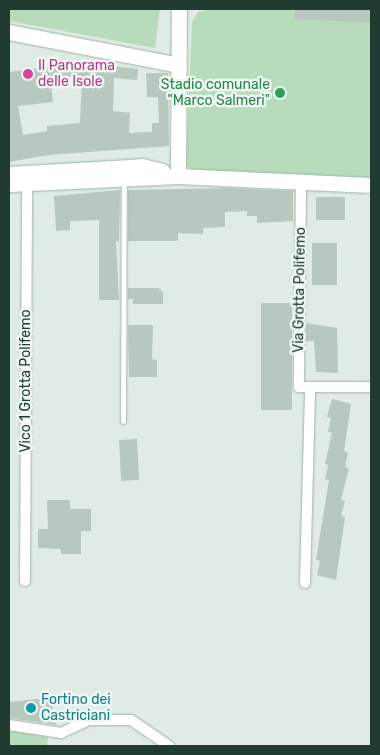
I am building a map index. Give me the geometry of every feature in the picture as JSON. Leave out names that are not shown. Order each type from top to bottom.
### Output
[{"type":"street","points":[[178,176],[179,9]]},
{"type":"street","points":[[9,32],[179,65]]},
{"type":"street","points":[[9,174],[142,166],[178,176]]},
{"type":"street","points":[[9,184],[124,177],[178,176],[371,185]]},
{"type":"street","name":"Vico 1 Grotta Polifemo","points":[[25,581],[27,182]]},
{"type":"street","name":"Via Grotta Polifemo","points":[[301,182],[299,387],[310,387]]},
{"type":"street","points":[[306,583],[310,387],[371,387]]},
{"type":"street","points":[[9,725],[55,733],[76,728],[89,720],[131,720],[169,746]]},
{"type":"lane","points":[[123,421],[124,177]]},
{"type":"green space","points":[[9,9],[160,9],[155,48],[9,21]]},
{"type":"green space","name":"Stadio comunale \"Marco Salmeri\"","points":[[210,9],[371,9],[371,179],[194,172],[186,164],[192,22],[198,12]]},
{"type":"green space","points":[[9,730],[48,737],[47,746],[9,746]]},
{"type":"building","points":[[295,9],[371,9],[371,23],[294,19]]},
{"type":"building","points":[[56,59],[138,69],[137,80],[114,78],[113,111],[130,113],[129,133],[152,132],[152,123],[159,123],[158,97],[147,97],[146,73],[168,73],[169,146],[48,155],[9,162],[9,72],[55,66]],"holes":[[[50,76],[82,77],[80,123],[47,126],[47,131],[23,135],[18,106],[53,102]]]},
{"type":"building","points":[[228,188],[293,191],[293,221],[257,223],[257,216],[247,216],[247,211],[225,212],[225,227],[203,228],[203,234],[178,233],[178,241],[128,241],[128,190]]},
{"type":"building","points":[[120,190],[119,241],[116,241],[119,300],[99,300],[99,220],[70,221],[70,230],[56,231],[54,196]]},
{"type":"building","points":[[316,197],[345,197],[345,220],[316,220]]},
{"type":"building","points":[[312,243],[337,243],[337,285],[312,285]]},
{"type":"building","points":[[128,288],[158,288],[163,292],[163,304],[133,304],[133,299],[128,299]]},
{"type":"building","points":[[261,303],[292,303],[292,410],[261,410]]},
{"type":"building","points":[[306,323],[337,328],[338,373],[316,372],[314,341],[306,341]]},
{"type":"building","points":[[128,325],[153,325],[152,359],[157,360],[157,377],[129,377]]},
{"type":"building","points":[[332,399],[351,404],[344,451],[348,452],[345,467],[349,468],[341,500],[345,501],[341,516],[345,517],[336,580],[317,575],[320,561],[316,560],[329,480],[325,479],[328,465],[325,464],[332,433],[328,432],[331,418],[327,417]]},
{"type":"building","points":[[137,439],[139,480],[121,481],[119,440]]},
{"type":"building","points":[[47,500],[70,500],[70,509],[91,509],[91,531],[81,531],[81,554],[61,554],[61,549],[38,548],[38,529],[48,529]]},
{"type":"building","name":"Fortino dei Castriciani","points":[[37,699],[54,701],[51,714],[57,725],[9,718],[9,702]]},
{"type":"place","name":"Il Panorama delle Isole","points":[[28,74]]},
{"type":"place","name":"Stadio comunale \"Marco Salmeri\"","points":[[280,93]]},
{"type":"place","name":"Fortino dei Castriciani","points":[[31,708]]}]
